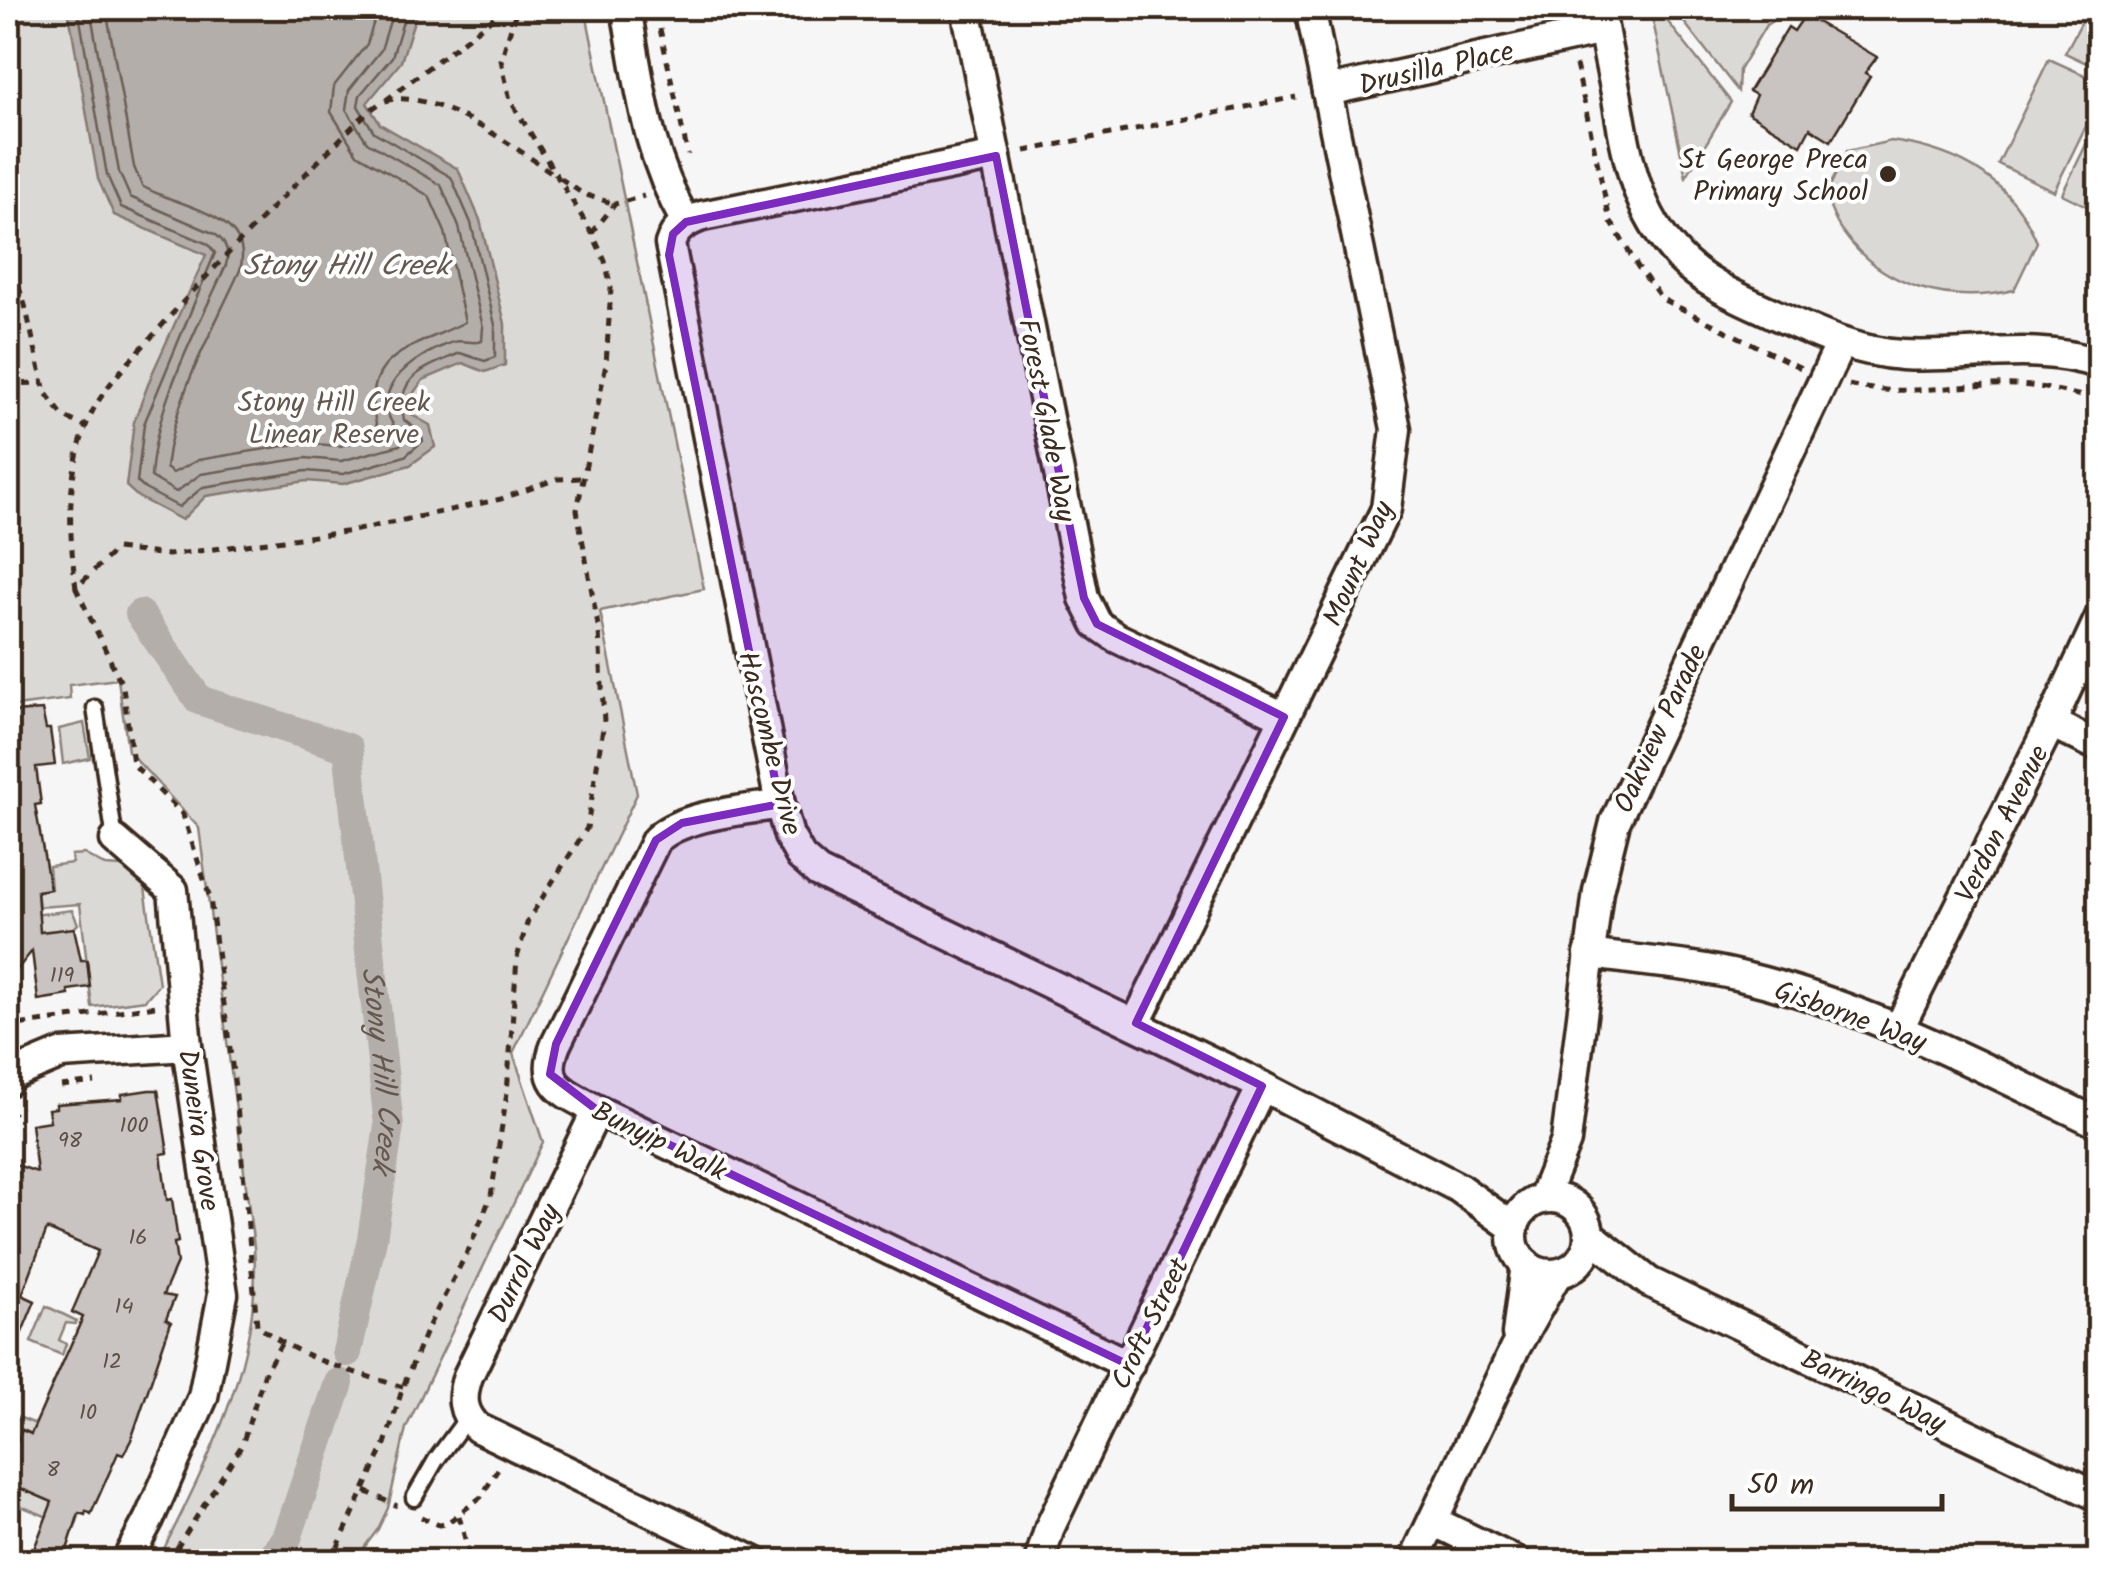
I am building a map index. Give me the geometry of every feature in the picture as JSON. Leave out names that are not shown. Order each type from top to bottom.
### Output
[{"type":"street","points":[[626,8],[652,152],[686,222],[996,156]]},
{"type":"street","name":"Forest Glade Way","points":[[966,8],[1084,598],[1097,624],[1117,638],[1284,717]]},
{"type":"street","name":"Mount Way","points":[[1136,1024],[1386,509],[1396,429],[1310,8]]},
{"type":"street","points":[[1601,19],[1630,169],[1642,205],[1682,261],[1718,287],[1841,343],[1897,355],[2018,351],[2100,364]]},
{"type":"street","name":"Drusilla Place","points":[[1327,91],[1601,19]]},
{"type":"street","name":"Hascombe Drive","points":[[686,222],[673,234],[669,255],[780,804],[789,836],[801,857],[818,872],[1262,1086],[1459,1188],[1528,1211]]},
{"type":"street","name":"Oakview Parade","points":[[1575,1206],[1566,1140],[1598,891],[1616,822],[1841,343]]},
{"type":"street","name":"Verdon Avenue","points":[[1899,1028],[2100,617]]},
{"type":"street","points":[[2051,723],[2100,747]]},
{"type":"street","name":"Bunyip Walk","points":[[780,804],[682,823],[656,840],[550,1058],[550,1074],[556,1086],[597,1110],[1129,1365]]},
{"type":"street","name":"Duneira Grove","points":[[115,840],[172,890],[188,1046],[223,1294],[203,1397],[149,1520],[126,1562]]},
{"type":"street","name":"Gisborne Way","points":[[1589,954],[1739,976],[1899,1028],[2100,1124]]},
{"type":"street","points":[[8,1081],[11,1075],[62,1054],[188,1046]]},
{"type":"street","name":"Croft Street","points":[[1039,1562],[1050,1527],[1262,1086]]},
{"type":"street","name":"Durrol Way","points":[[467,1418],[462,1396],[468,1376],[597,1110]]},
{"type":"street","name":"Oakview Parade","points":[[1528,1211],[1566,1140]]},
{"type":"street","points":[[1413,1562],[1514,1350],[1566,1270],[1588,1247],[1590,1235],[1583,1214],[1566,1200],[1528,1211],[1515,1247],[1535,1270],[1566,1270]]},
{"type":"street","name":"Barringo Way","points":[[1590,1235],[1649,1282],[2100,1497]]},
{"type":"street","points":[[1514,1350],[1526,1264]]},
{"type":"street","name":"Barringo Way","points":[[1566,1270],[1649,1282]]},
{"type":"street","points":[[467,1418],[478,1428],[754,1562]]},
{"type":"street","points":[[1433,1521],[1517,1562]]},
{"type":"lane","name":"Duneira Grove","points":[[94,708],[115,840]]},
{"type":"lane","points":[[414,1498],[467,1418]]},
{"type":"path","points":[[403,1386],[326,1364],[280,1344],[256,1325],[236,1095],[210,898],[182,815],[134,764],[123,686],[76,588],[68,524],[85,426],[129,362],[210,272],[358,120],[506,8]]},
{"type":"path","points":[[331,1562],[385,1444],[403,1386],[426,1332],[469,1249],[490,1196],[507,1093],[518,958],[528,920],[586,828],[604,722],[599,631],[578,510],[606,364],[611,288],[605,261],[592,233],[510,100],[500,60],[516,8]]},
{"type":"path","points":[[660,25],[691,167]]},
{"type":"path","points":[[1025,151],[1296,97]]},
{"type":"path","points":[[384,101],[420,102],[444,108],[496,136],[582,194],[615,204],[667,189]]},
{"type":"path","points":[[592,233],[615,204]]},
{"type":"path","points":[[8,256],[26,304],[45,392],[64,417],[85,426]]},
{"type":"path","points":[[8,384],[43,383]]},
{"type":"path","points":[[76,588],[116,549],[168,555],[353,531],[501,500],[557,479],[584,478]]},
{"type":"path","points":[[8,1034],[17,1026],[161,1005],[160,994]]},
{"type":"path","points":[[46,1088],[99,1082]]},
{"type":"path","points":[[8,1116],[28,1102]]},
{"type":"path","points":[[168,1562],[242,1445],[265,1372],[280,1344]]},
{"type":"path","points":[[364,1491],[440,1525],[459,1515],[487,1490],[511,1444]]},
{"type":"path","points":[[459,1515],[471,1562]]},
{"type":"highlighted area","points":[[996,156],[1084,598],[1097,624],[1284,717],[1136,1023],[1262,1086],[1129,1365],[597,1110],[550,1074],[556,1044],[656,840],[682,823],[780,804],[669,255],[673,234],[686,222]]},
{"type":"green space","name":"Stony Hill Creek Linear Reserve","points":[[8,8],[588,8],[704,589],[600,611],[637,794],[513,1053],[543,1142],[406,1428],[388,1508],[354,1561],[158,1561],[212,1448],[240,1370],[250,1330],[254,1247],[199,828],[128,751],[118,679],[69,685],[70,699],[8,707]]},
{"type":"green space","points":[[1657,8],[1731,102],[1686,177],[1651,12]]},
{"type":"green space","points":[[1673,8],[1793,8],[1766,25],[1739,70],[1738,91]]},
{"type":"green space","points":[[2089,8],[2099,8],[2099,69],[2065,53]]},
{"type":"green space","points":[[2049,59],[2100,82],[2099,99],[2054,191],[1998,164]]},
{"type":"green space","points":[[2099,118],[2099,212],[2062,194]]},
{"type":"green space","points":[[1891,141],[1959,160],[1997,184],[2012,200],[2037,242],[2014,290],[1965,295],[1919,288],[1897,279],[1858,251],[1842,231],[1825,196],[1847,151]]},
{"type":"green space","points":[[84,723],[90,758],[63,764],[59,729]]},
{"type":"green space","points":[[84,854],[106,866],[138,868],[143,874],[159,984],[145,1000],[92,1007],[80,904],[39,907],[37,891],[51,889],[49,866],[72,863],[71,855]]},
{"type":"green space","points":[[72,910],[78,924],[74,928],[30,938],[26,916]]},
{"type":"green space","points":[[46,1306],[77,1321],[66,1323],[59,1340],[66,1344],[62,1355],[31,1342]]},
{"type":"green space","points":[[8,1413],[76,1440],[47,1441],[23,1430],[16,1444],[8,1440]]},
{"type":"green space","points":[[8,1483],[80,1513],[75,1528],[8,1501]]},
{"type":"water","name":"Stony Hill Creek","points":[[68,8],[418,8],[401,62],[367,103],[380,124],[458,169],[480,220],[505,324],[505,365],[485,372],[463,363],[423,380],[410,398],[412,415],[430,425],[435,447],[410,465],[343,484],[307,481],[206,496],[182,520],[138,497],[126,486],[134,422],[206,255],[114,215],[98,179]]},
{"type":"building","points":[[1805,15],[1877,57],[1831,141],[1810,128],[1801,145],[1748,113],[1756,95],[1749,91],[1788,27],[1794,31]]},
{"type":"building","points":[[42,710],[46,729],[50,729],[55,765],[36,767],[41,804],[35,805],[50,889],[37,891],[40,932],[74,928],[81,960],[87,960],[90,987],[38,1000],[32,951],[8,981],[8,723],[15,722],[14,712]]},
{"type":"building","points":[[158,1090],[168,1153],[161,1154],[167,1200],[172,1199],[178,1242],[174,1243],[177,1263],[163,1295],[175,1297],[166,1319],[171,1322],[131,1440],[123,1455],[118,1453],[91,1514],[79,1513],[63,1562],[29,1562],[52,1502],[8,1483],[8,1440],[16,1444],[22,1430],[31,1434],[83,1317],[72,1312],[98,1251],[47,1229],[22,1295],[35,1301],[8,1366],[8,1162],[37,1172],[31,1124],[50,1121],[48,1109],[56,1108],[56,1104],[122,1099],[122,1094]]},
{"type":"waterway","name":"Stony Hill Creek","points":[[140,614],[199,700],[348,748],[389,1126],[372,1239],[347,1352]]},
{"type":"waterway","name":"Stony Hill Creek","points":[[268,1562],[287,1538],[339,1383]]},
{"type":"place","name":"St George Preca Primary School","points":[[1888,174]]}]
